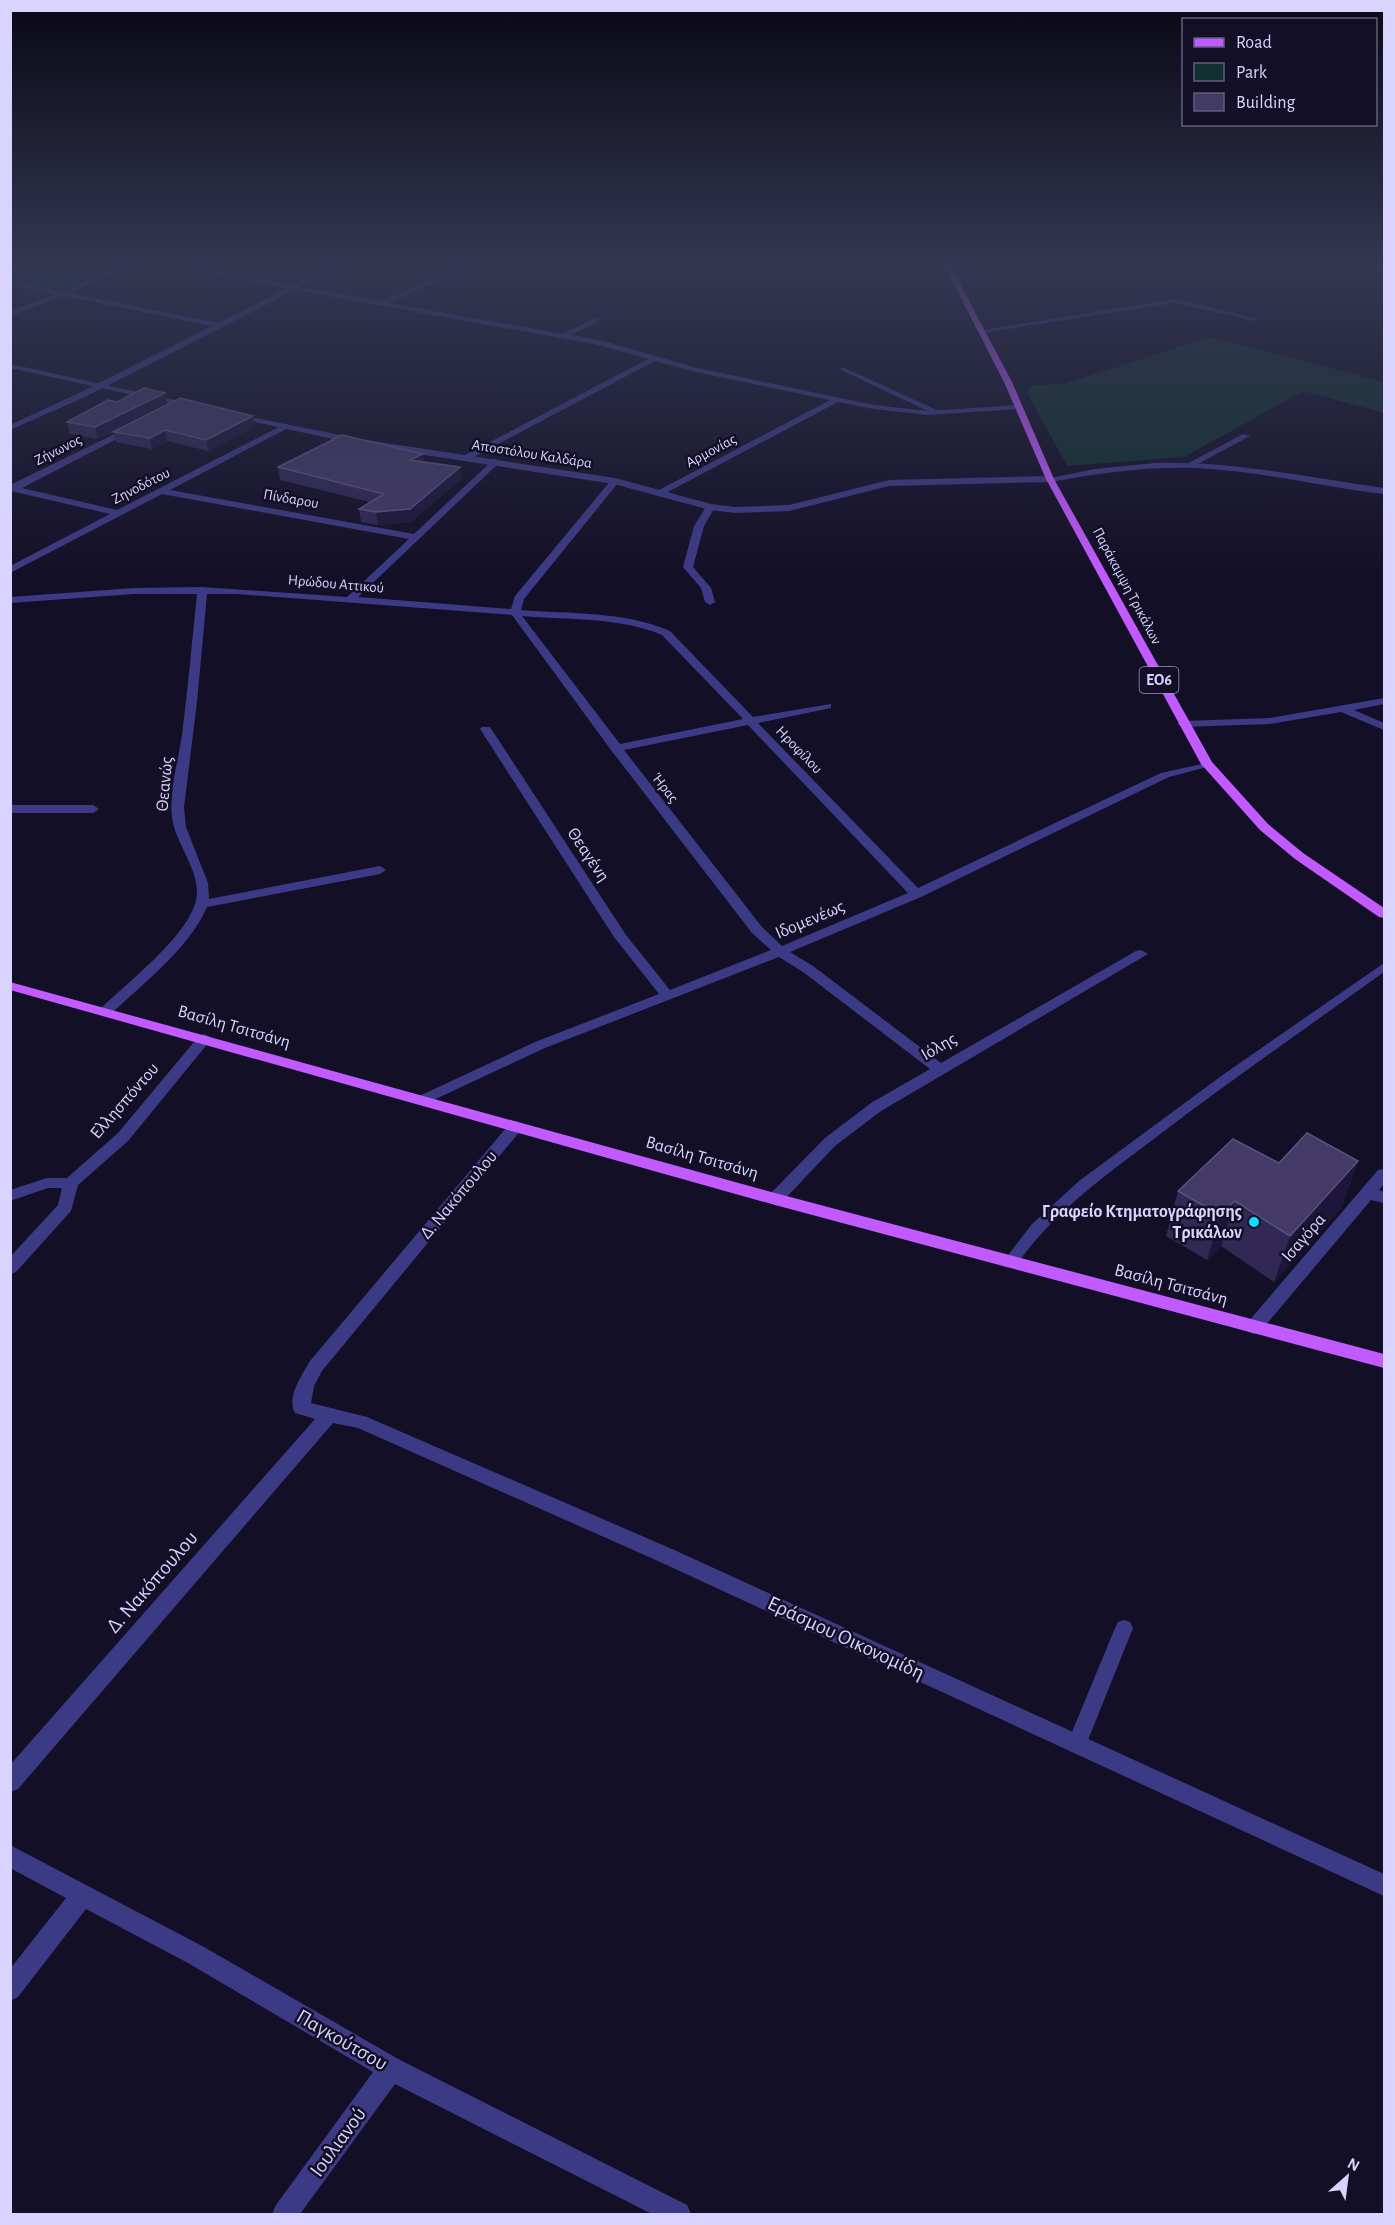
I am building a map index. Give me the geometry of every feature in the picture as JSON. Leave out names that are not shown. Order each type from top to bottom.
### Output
[{"type":"main road","name":"Παράκαμψη Τρικάλων","points":[[1000,369],[1050,479],[1207,764],[1264,827],[1299,856],[1366,899],[1384,914]]},
{"type":"main road","name":"Παράκαμψη Τρικάλων","points":[[1366,899],[1384,907]]},
{"type":"main road","name":"Βασίλη Τσιτσάνη","points":[[10,986],[775,1199],[1384,1361]]},
{"type":"street","points":[[23,369],[203,409]]},
{"type":"street","points":[[10,428],[133,369]]},
{"type":"street","points":[[468,457],[634,369]]},
{"type":"street","points":[[697,369],[836,400],[898,411],[937,412],[1019,407]]},
{"type":"street","name":"Αρμονίας","points":[[662,492],[836,400]]},
{"type":"street","points":[[169,409],[180,404]]},
{"type":"street","name":"Αποστόλου Καλδάρα","points":[[226,414],[360,442],[497,461],[615,481],[710,507],[735,510],[778,509],[889,483],[1050,479],[1131,467],[1189,465],[1243,470],[1384,491]]},
{"type":"street","name":"Ζήνωνος","points":[[12,488],[138,425]]},
{"type":"street","name":"Ζηνοδότου","points":[[10,570],[285,426]]},
{"type":"street","points":[[349,600],[497,461]]},
{"type":"street","points":[[515,614],[519,598],[615,481]]},
{"type":"street","points":[[12,488],[118,513]]},
{"type":"street","name":"Πίνδαρου","points":[[161,490],[416,537]]},
{"type":"street","points":[[710,507],[699,526],[688,567],[692,574],[707,587],[710,602]]},
{"type":"street","name":"Ηρώδου Αττικού","points":[[10,600],[134,591],[202,590],[625,621],[659,629]]},
{"type":"street","name":"Θεανώς","points":[[202,590],[178,810],[185,843],[202,886],[202,904]]},
{"type":"street","name":"Ήρας","points":[[515,614],[521,626],[742,912],[781,952],[808,969],[939,1070]]},
{"type":"street","name":"Ηροφίλου","points":[[659,629],[916,894]]},
{"type":"street","points":[[1183,724],[1246,723],[1384,701]]},
{"type":"street","points":[[615,748],[827,706]]},
{"type":"street","points":[[1344,709],[1384,727]]},
{"type":"street","name":"Θεαγένη","points":[[486,729],[621,937],[667,996]]},
{"type":"street","name":"Ιδομενέως","points":[[422,1100],[540,1045],[781,952],[916,894],[1142,785],[1178,771],[1207,764]]},
{"type":"street","points":[[10,809],[93,809]]},
{"type":"street","points":[[105,1012],[181,935],[202,904],[380,870]]},
{"type":"street","name":"Ιόλης","points":[[775,1199],[841,1132],[876,1107],[1141,954]]},
{"type":"street","name":"Ελλησπόντου","points":[[71,1183],[123,1137],[204,1039]]},
{"type":"street","name":"Δ. Νακόπουλου","points":[[302,1408],[305,1385],[316,1366],[516,1126]]},
{"type":"street","name":"Ισαγόρα","points":[[1254,1327],[1377,1195],[1384,1174]]},
{"type":"street","points":[[10,1196],[47,1183],[71,1183],[65,1207],[10,1268]]},
{"type":"street","name":"Εράσμου Οικονομίδη","points":[[302,1408],[374,1427],[665,1555],[1384,1885]]},
{"type":"street","name":"Δ. Νακόπουλου","points":[[10,1782],[330,1414]]},
{"type":"street","name":"Παγκούτσου","points":[[10,1856],[196,1955],[391,2069],[678,2214]]},
{"type":"street","points":[[10,1989],[83,1894]]},
{"type":"street","name":"Ιουλιανού","points":[[285,2214],[391,2069]]},
{"type":"lane","points":[[843,369],[937,412]]},
{"type":"lane","points":[[1189,465],[1246,436]]},
{"type":"lane","points":[[1010,1263],[1026,1238],[1058,1205],[1172,1117],[1384,967]]},
{"type":"lane","points":[[1077,1744],[1124,1628]]},
{"type":"green space","points":[[1111,369],[1333,369],[1384,382],[1384,413],[1303,391],[1184,457],[1067,466],[1027,393],[1031,385],[1064,384]]},
{"type":"building","points":[[144,388],[165,393],[95,427],[67,422],[108,400],[117,402]]},
{"type":"building","points":[[180,398],[253,416],[206,440],[165,430],[150,438],[113,432]]},
{"type":"building","points":[[342,435],[423,454],[410,460],[460,467],[410,509],[376,512],[359,509],[384,494],[278,467]]},
{"type":"building","points":[[1307,1133],[1358,1161],[1290,1236],[1235,1201],[1220,1215],[1178,1191],[1233,1139],[1279,1163]]},
{"type":"place","name":"Γραφείο Κτηματογράφησης Τρικάλων","points":[[1254,1222]]}]
